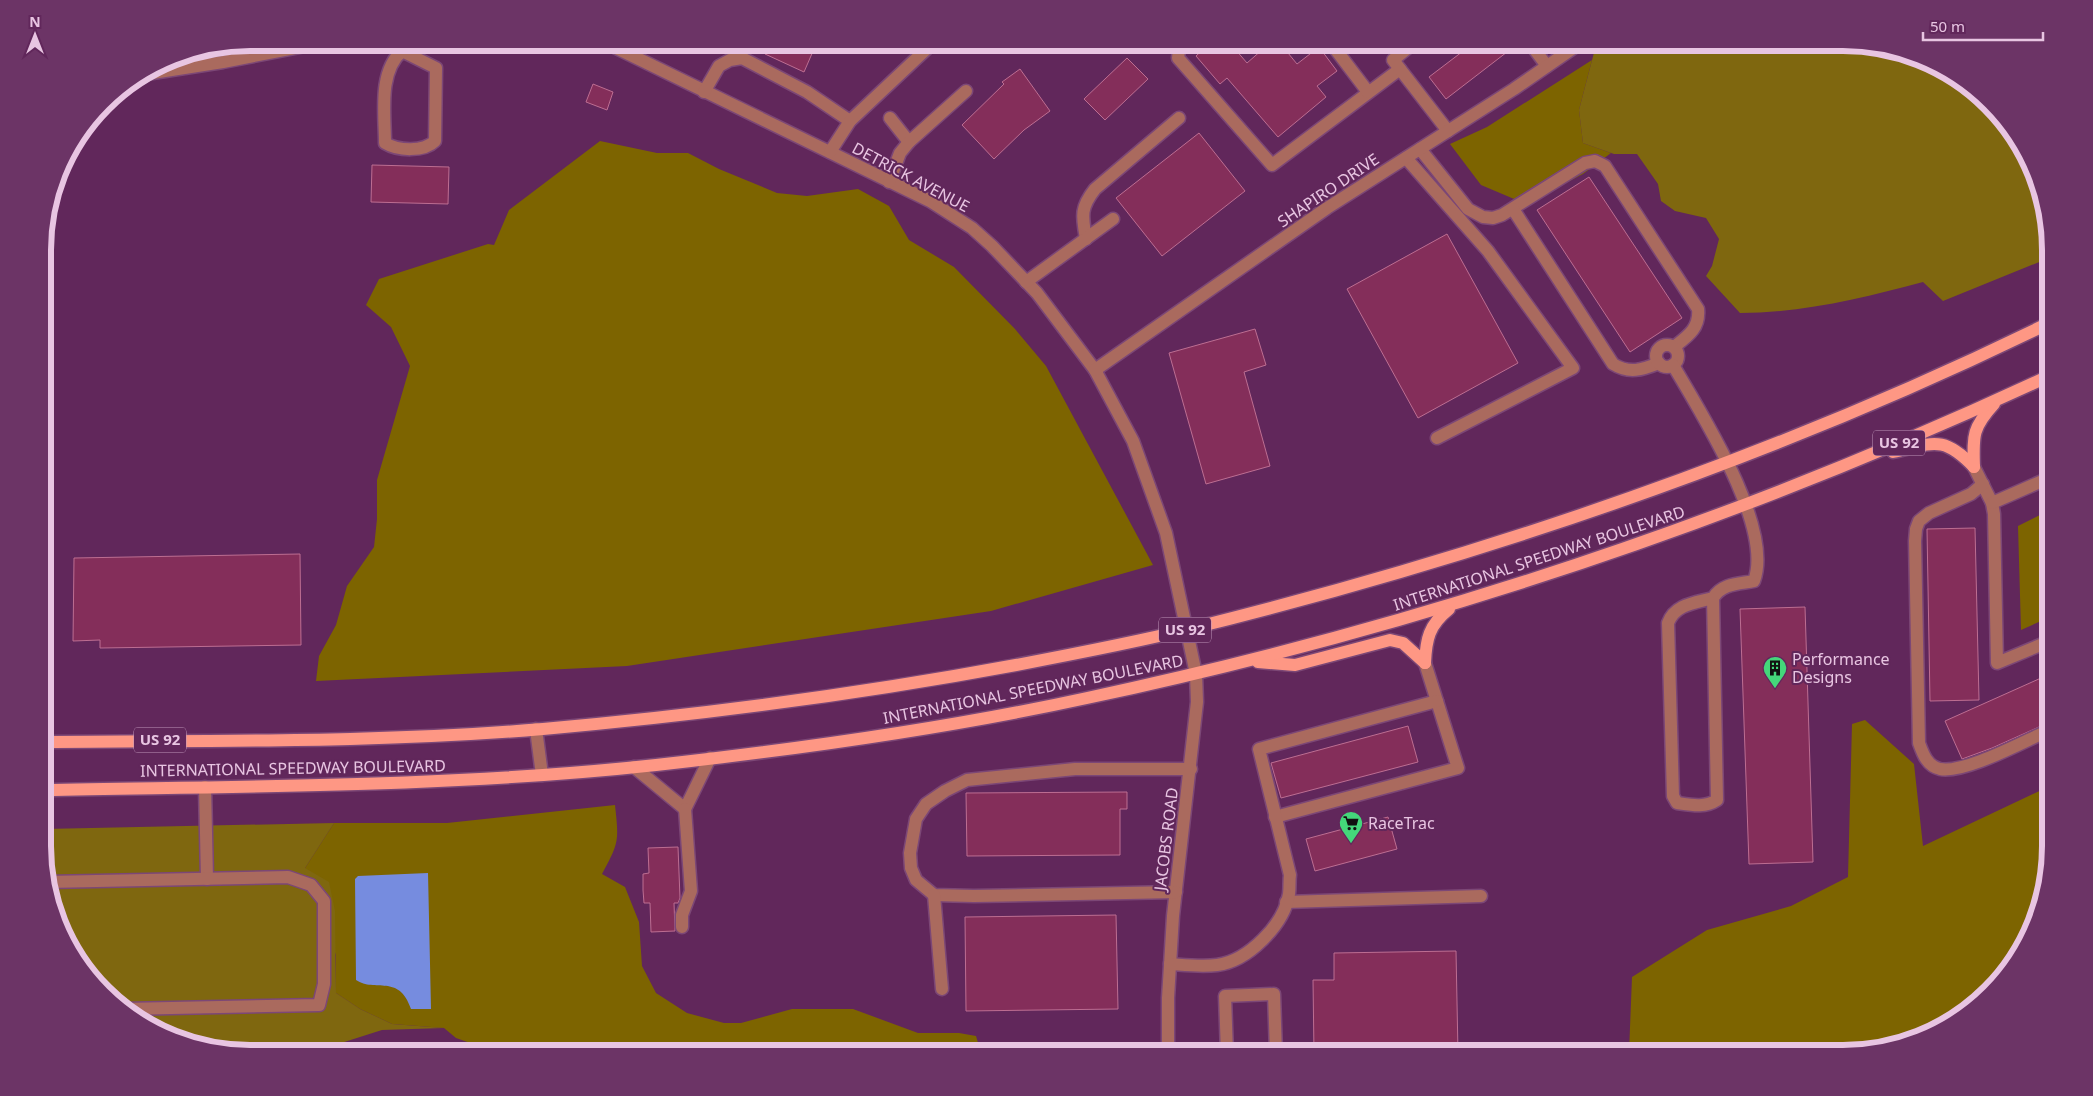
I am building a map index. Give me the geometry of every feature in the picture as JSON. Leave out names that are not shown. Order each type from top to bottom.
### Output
[{"type":"main road","name":"INTERNATIONAL SPEEDWAY BOULEVARD","points":[[51,742],[340,738],[536,729],[674,715],[867,690],[1069,655],[1187,630],[1332,591],[1462,553],[1728,462],[1895,395],[2042,326]]},
{"type":"main road","name":"INTERNATIONAL SPEEDWAY BOULEVARD","points":[[51,790],[437,782],[634,767],[864,738],[1082,700],[1336,639],[1453,605],[1606,556],[1746,505],[1864,458],[2042,379]]},
{"type":"main road","points":[[1974,467],[1976,428],[1980,419],[1997,400]]},
{"type":"main road","points":[[1864,458],[1941,444],[1959,452],[1974,467]]},
{"type":"main road","points":[[1426,663],[1426,640],[1440,616],[1453,605]]},
{"type":"main road","points":[[1248,661],[1295,665],[1390,640],[1403,643],[1426,663]]},
{"type":"street","points":[[163,71],[280,51]]},
{"type":"street","points":[[399,51],[387,75],[385,143],[392,147],[425,148],[435,141],[436,68],[408,51]]},
{"type":"street","name":"DETRICK AVENUE","points":[[622,51],[930,201],[972,228],[992,246],[1037,293],[1095,370],[1133,441],[1166,533],[1187,630]]},
{"type":"street","points":[[830,152],[850,121],[924,51]]},
{"type":"street","points":[[1179,51],[1178,58],[1272,165],[1368,92],[1408,51]]},
{"type":"street","points":[[1337,51],[1368,92]]},
{"type":"street","points":[[1536,51],[1547,66]]},
{"type":"street","name":"SHAPIRO DRIVE","points":[[1095,370],[1319,213],[1569,51]]},
{"type":"street","points":[[704,92],[718,66],[730,60],[742,58],[807,92],[850,121]]},
{"type":"street","points":[[1396,65],[1448,131]]},
{"type":"street","points":[[888,182],[900,153],[909,142],[966,91]]},
{"type":"street","points":[[890,118],[909,142]]},
{"type":"street","points":[[1086,239],[1082,215],[1086,200],[1095,189],[1179,118]]},
{"type":"street","points":[[1420,148],[1468,209],[1483,217],[1493,218],[1512,209],[1585,164],[1595,161],[1605,166],[1698,309],[1696,325],[1691,334],[1674,346],[1664,345],[1658,349],[1656,356],[1659,363],[1666,367],[1673,366]]},
{"type":"street","points":[[1406,158],[1488,251],[1573,368],[1437,438]]},
{"type":"street","points":[[1512,209],[1613,364],[1632,371],[1642,370],[1659,363]]},
{"type":"street","points":[[1026,282],[1113,219]]},
{"type":"street","points":[[1673,366],[1679,356],[1674,346]]},
{"type":"street","points":[[1673,366],[1728,462],[1746,505],[1758,551],[1759,569],[1754,581],[1728,585],[1718,590],[1713,598],[1717,800],[1710,804],[1698,806],[1677,803],[1673,796],[1668,623],[1671,614],[1679,608],[1713,598]]},
{"type":"street","points":[[1974,467],[1992,503],[1994,514],[1997,663],[2042,644]]},
{"type":"street","points":[[1992,503],[2042,481]]},
{"type":"street","points":[[1983,484],[1971,494],[1929,513],[1919,521],[1916,529],[1914,541],[1919,743],[1924,756],[1931,764],[1940,769],[1953,769],[1970,765],[2042,734]]},
{"type":"street","name":"JACOBS ROAD","points":[[1168,1045],[1170,964],[1176,892],[1197,702],[1196,674],[1187,630]]},
{"type":"street","points":[[1275,817],[1458,768],[1426,663]]},
{"type":"street","points":[[1170,964],[1217,965],[1242,957],[1265,937],[1282,912],[1289,894],[1290,874],[1259,749],[1437,701]]},
{"type":"street","points":[[536,729],[542,775]]},
{"type":"street","points":[[682,927],[682,915],[691,891],[685,808],[710,758]]},
{"type":"street","points":[[634,767],[685,808]]},
{"type":"street","points":[[1176,892],[934,895],[916,880],[911,868],[910,853],[916,819],[926,804],[945,791],[967,780],[1075,769],[1191,769]]},
{"type":"street","points":[[205,787],[207,878]]},
{"type":"street","points":[[55,882],[288,877],[311,885],[324,901],[324,984],[319,1005],[135,1008]]},
{"type":"street","points":[[934,895],[942,989]]},
{"type":"street","points":[[1286,902],[1481,896]]},
{"type":"street","points":[[1227,1045],[1225,996],[1274,994],[1276,1045]]},
{"type":"shaded area","points":[[1594,51],[1843,51],[1882,55],[1907,62],[1931,72],[1964,92],[1984,109],[2001,129],[2021,162],[2031,186],[2040,224],[2042,261],[1943,301],[1923,282],[1832,304],[1740,313],[1706,276],[1712,266],[1719,239],[1706,218],[1675,211],[1661,201],[1658,184],[1637,154],[1614,154],[1583,143],[1579,110]]},
{"type":"shaded area","points":[[1592,60],[1579,110],[1583,143],[1611,153],[1583,174],[1526,204],[1481,185],[1450,144],[1487,127]]},
{"type":"shaded area","points":[[600,141],[657,153],[688,153],[719,169],[777,193],[807,196],[858,189],[889,206],[909,240],[954,267],[1015,329],[1046,366],[1153,565],[991,611],[627,666],[316,681],[319,656],[336,625],[347,586],[374,547],[377,519],[377,480],[410,366],[391,327],[366,305],[379,279],[488,244],[494,245],[509,210]]},
{"type":"shaded area","points":[[2042,514],[2042,621],[2021,630],[2018,526]]},
{"type":"shaded area","points":[[1865,720],[1914,764],[1923,846],[2042,790],[2042,846],[2038,885],[2027,922],[2001,967],[1984,987],[1964,1004],[1942,1018],[1919,1030],[1882,1041],[1843,1045],[1629,1045],[1632,977],[1707,930],[1791,906],[1848,877],[1852,724]]},
{"type":"shaded area","points":[[615,805],[617,834],[615,848],[602,874],[625,887],[639,922],[642,966],[656,993],[687,1013],[724,1023],[741,1023],[792,1009],[853,1009],[918,1033],[959,1033],[976,1036],[979,1045],[476,1045],[456,1038],[444,1028],[392,1024],[360,1009],[336,993],[336,955],[305,868],[334,823],[447,823]]},
{"type":"shaded area","points":[[334,823],[305,868],[329,882],[335,911],[336,993],[360,1009],[392,1024],[444,1028],[382,1030],[335,1045],[250,1045],[211,1041],[174,1030],[162,1024],[129,1004],[109,987],[92,967],[78,945],[66,922],[55,885],[51,829]]},
{"type":"water","points":[[428,873],[431,1009],[411,1009],[406,998],[393,987],[363,984],[356,980],[355,879],[358,876]]},
{"type":"building","points":[[766,51],[813,51],[804,72],[765,54]]},
{"type":"building","points":[[1201,51],[1237,51],[1247,63],[1261,51],[1286,51],[1297,64],[1314,51],[1322,51],[1337,71],[1317,86],[1326,97],[1278,137],[1227,78],[1220,84],[1196,56]]},
{"type":"building","points":[[1463,51],[1508,51],[1446,99],[1429,77]]},
{"type":"building","points":[[1127,58],[1148,79],[1105,120],[1084,99]]},
{"type":"building","points":[[1020,69],[1050,111],[1024,130],[994,159],[962,125],[1004,84],[1002,82]]},
{"type":"building","points":[[593,84],[613,92],[607,110],[586,102]]},
{"type":"building","points":[[1199,133],[1245,191],[1162,256],[1116,198]]},
{"type":"building","points":[[372,165],[449,167],[448,204],[371,202]]},
{"type":"building","points":[[1589,177],[1682,318],[1630,352],[1537,210]]},
{"type":"building","points":[[1447,234],[1518,363],[1418,418],[1347,289]]},
{"type":"building","points":[[1255,329],[1266,365],[1244,372],[1270,466],[1206,484],[1169,353]]},
{"type":"building","name":"Performance Designs","points":[[1975,528],[1979,700],[1930,701],[1927,529]]},
{"type":"building","points":[[300,554],[301,645],[100,648],[100,640],[73,641],[74,558]]},
{"type":"building","name":"Performance Designs","points":[[1805,607],[1813,862],[1749,864],[1740,609]]},
{"type":"building","points":[[2042,678],[2042,726],[1992,748],[1962,759],[1945,721]]},
{"type":"building","points":[[1408,726],[1418,762],[1281,798],[1271,763]]},
{"type":"building","points":[[1127,792],[1127,809],[1120,809],[1120,855],[967,856],[966,793]]},
{"type":"building","name":"RaceTrac","points":[[1388,817],[1397,849],[1315,871],[1306,839]]},
{"type":"building","points":[[678,847],[680,898],[678,903],[674,903],[675,931],[651,932],[650,903],[644,903],[643,890],[643,874],[649,873],[648,848]]},
{"type":"building","points":[[1116,915],[1118,1009],[966,1011],[965,917]]},
{"type":"building","points":[[1456,951],[1458,1045],[1314,1045],[1313,980],[1334,980],[1334,953]]},
{"type":"place","name":"Performance Designs","points":[[1775,689]]},
{"type":"place","name":"RaceTrac","points":[[1351,844]]}]
